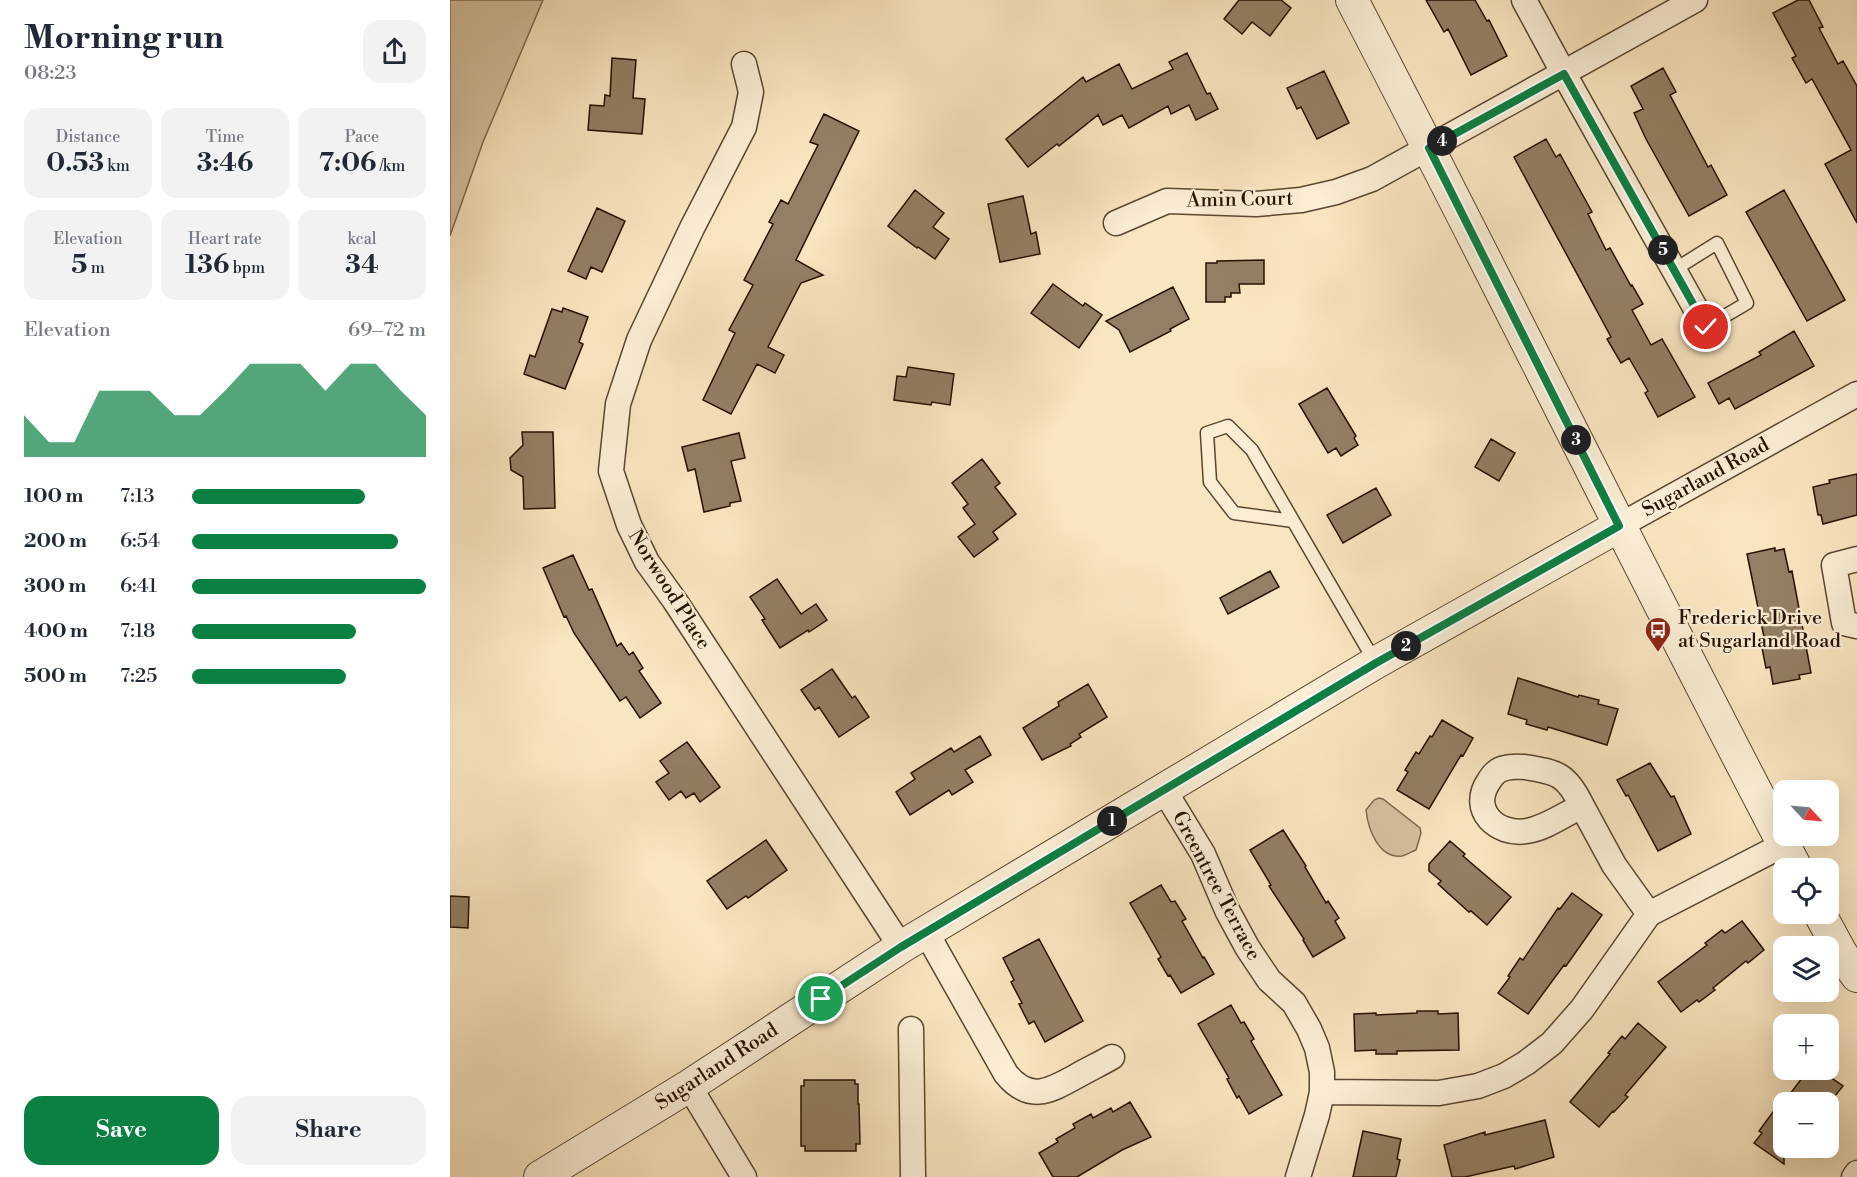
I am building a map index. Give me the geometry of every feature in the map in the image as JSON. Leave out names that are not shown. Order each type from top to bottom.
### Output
[{"type":"street","points":[[1322,1092],[1439,1093],[1478,1086],[1504,1076],[1552,1043],[1574,1018],[1649,915],[1790,856],[1619,526],[1352,0]]},
{"type":"street","points":[[1524,0],[1706,327]]},
{"type":"street","name":"Amin Court","points":[[1116,223],[1167,201],[1256,204],[1301,200],[1336,192],[1372,179],[1695,0]]},
{"type":"street","name":"Norwood Place","points":[[744,64],[751,92],[744,127],[692,228],[639,340],[618,404],[611,471],[629,525],[647,562],[1013,1083],[1024,1090],[1036,1093],[1051,1090],[1112,1057]]},
{"type":"street","name":"Sugarland Road","points":[[540,1177],[689,1086],[914,939],[1376,663],[1857,394]]},
{"type":"street","points":[[1857,559],[1834,565],[1844,623],[1857,626]]},
{"type":"street","name":"Greentree Terrace","points":[[1164,790],[1203,854],[1227,910],[1247,947],[1269,980],[1294,1003],[1309,1029],[1322,1072],[1322,1092],[1298,1177]]},
{"type":"street","points":[[1582,806],[1614,865],[1649,915]]},
{"type":"street","points":[[1825,924],[1857,976]]},
{"type":"street","points":[[912,1029],[914,1177]]},
{"type":"street","points":[[689,1086],[744,1177]]},
{"type":"street","points":[[1854,1177],[1857,1173]]},
{"type":"lane","points":[[1674,270],[1717,243],[1747,303],[1706,327]]},
{"type":"lane","points":[[1293,521],[1234,513],[1210,482],[1207,433],[1228,426],[1252,450],[1376,663]]},
{"type":"shaded area","points":[[450,0],[543,0],[483,142],[450,236]]},
{"type":"shaded area","points":[[1379,798],[1420,828],[1421,833],[1416,850],[1402,856],[1394,856],[1381,848],[1376,841],[1366,810],[1374,800]]},
{"type":"building","points":[[1239,0],[1281,0],[1291,8],[1270,36],[1252,22],[1242,34],[1224,19]]},
{"type":"building","points":[[1426,0],[1475,0],[1487,21],[1489,20],[1507,56],[1471,75],[1448,29],[1444,32]]},
{"type":"building","points":[[1798,0],[1809,0],[1823,27],[1819,28],[1838,64],[1843,61],[1857,86],[1857,223],[1825,164],[1851,150],[1812,79],[1806,83],[1792,58],[1796,56],[1773,13]]},
{"type":"building","points":[[1187,53],[1207,94],[1210,93],[1218,109],[1196,120],[1189,105],[1171,114],[1168,106],[1129,128],[1122,115],[1103,125],[1098,115],[1028,167],[1006,139],[1083,77],[1086,82],[1119,64],[1132,89],[1173,69],[1169,62]]},
{"type":"building","points":[[612,58],[636,60],[633,98],[645,99],[642,134],[588,130],[590,105],[604,106],[605,95],[610,96]]},
{"type":"building","points":[[1663,68],[1676,92],[1670,95],[1708,167],[1711,165],[1727,195],[1689,216],[1634,113],[1643,109],[1631,86]]},
{"type":"building","points":[[1324,71],[1349,123],[1317,139],[1301,107],[1297,109],[1287,88]]},
{"type":"building","points":[[824,114],[859,131],[796,260],[823,275],[801,283],[768,347],[784,355],[775,373],[757,364],[731,414],[703,400],[735,333],[729,330],[753,285],[744,280],[773,224],[769,222],[781,200],[788,204],[818,145],[810,142]]},
{"type":"building","points":[[1546,139],[1556,157],[1560,154],[1592,212],[1588,214],[1606,250],[1610,248],[1643,304],[1632,310],[1651,345],[1662,339],[1695,397],[1658,417],[1645,393],[1648,391],[1629,358],[1621,363],[1607,339],[1611,337],[1514,157]]},
{"type":"building","points":[[915,190],[944,213],[933,227],[949,239],[935,259],[888,226]]},
{"type":"building","points":[[1784,190],[1845,300],[1807,321],[1746,212]]},
{"type":"building","points":[[1023,196],[1031,234],[1036,232],[1040,254],[1000,262],[988,204]]},
{"type":"building","points":[[597,208],[625,221],[602,272],[591,267],[586,279],[568,271]]},
{"type":"building","points":[[1264,260],[1264,284],[1239,284],[1240,293],[1231,293],[1231,297],[1225,297],[1225,302],[1206,302],[1206,263]]},
{"type":"building","points":[[1053,284],[1083,306],[1085,303],[1102,315],[1079,348],[1031,313]]},
{"type":"building","points":[[1173,287],[1189,319],[1130,352],[1119,330],[1106,321]]},
{"type":"building","points":[[563,308],[588,317],[579,342],[583,344],[565,389],[524,374],[530,355],[535,357],[552,309],[562,312]]},
{"type":"building","points":[[1794,331],[1814,366],[1735,409],[1729,398],[1719,404],[1708,383],[1761,355],[1759,352]]},
{"type":"building","points":[[908,367],[954,374],[950,405],[894,400],[897,376],[906,377]]},
{"type":"building","points":[[1327,388],[1356,436],[1354,438],[1358,445],[1341,456],[1336,448],[1328,453],[1299,404]]},
{"type":"building","points":[[522,432],[553,432],[555,508],[524,509],[523,477],[511,470],[510,458],[523,445]]},
{"type":"building","points":[[739,433],[745,458],[731,461],[741,501],[704,512],[695,469],[688,471],[682,447]]},
{"type":"building","points":[[1491,439],[1515,453],[1499,481],[1475,467]]},
{"type":"building","points":[[982,459],[1000,483],[995,487],[1016,514],[993,532],[998,539],[974,557],[958,537],[975,524],[963,508],[968,504],[952,483]]},
{"type":"building","points":[[1857,474],[1857,515],[1823,524],[1821,515],[1818,515],[1813,487],[1830,483],[1829,480]]},
{"type":"building","points":[[1376,488],[1391,515],[1343,543],[1327,515]]},
{"type":"building","points":[[1775,548],[1775,551],[1784,549],[1789,572],[1792,571],[1811,673],[1799,675],[1800,679],[1773,684],[1770,667],[1766,668],[1760,638],[1764,637],[1747,554]]},
{"type":"building","points":[[573,555],[589,590],[592,589],[617,646],[621,643],[629,655],[633,652],[643,668],[639,671],[661,703],[640,718],[626,697],[620,701],[574,633],[566,616],[564,617],[543,568]]},
{"type":"building","points":[[1270,571],[1279,587],[1228,614],[1220,598]]},
{"type":"building","points":[[777,579],[801,614],[816,604],[827,620],[780,648],[750,597]]},
{"type":"building","points":[[832,669],[852,698],[855,696],[869,717],[839,737],[819,707],[815,710],[801,690]]},
{"type":"building","points":[[1518,678],[1578,697],[1579,695],[1599,700],[1598,704],[1618,709],[1607,745],[1548,727],[1547,730],[1526,724],[1527,720],[1508,714]]},
{"type":"building","points":[[1088,684],[1107,717],[1079,734],[1081,737],[1070,744],[1071,746],[1042,760],[1023,728],[1059,706],[1058,702]]},
{"type":"building","points":[[1442,720],[1473,738],[1429,809],[1397,790],[1416,752],[1419,754]]},
{"type":"building","points":[[980,736],[991,755],[965,770],[973,782],[952,795],[949,790],[910,815],[896,792],[915,779],[911,773],[951,748],[954,752]]},
{"type":"building","points":[[687,742],[720,787],[700,802],[694,793],[686,798],[681,791],[669,800],[656,782],[669,773],[660,761]]},
{"type":"building","points":[[1650,763],[1671,797],[1674,796],[1691,834],[1658,851],[1628,795],[1626,796],[1617,780]]},
{"type":"building","points":[[1283,830],[1326,903],[1328,901],[1339,918],[1335,921],[1345,938],[1313,957],[1304,939],[1269,886],[1271,885],[1250,850]]},
{"type":"building","points":[[766,840],[787,870],[748,898],[746,896],[727,909],[707,881]]},
{"type":"building","points":[[1450,841],[1465,854],[1463,856],[1511,897],[1487,925],[1438,884],[1441,881],[1429,871],[1429,864]]},
{"type":"building","points":[[1161,885],[1171,902],[1175,901],[1186,919],[1182,921],[1214,974],[1181,993],[1158,959],[1161,957],[1130,903]]},
{"type":"building","points":[[1572,893],[1602,915],[1528,1014],[1498,993],[1520,958],[1523,960],[1558,908],[1560,909]]},
{"type":"building","points":[[450,896],[469,897],[468,928],[450,927]]},
{"type":"building","points":[[1742,921],[1764,950],[1748,963],[1746,961],[1699,1002],[1697,1000],[1681,1012],[1658,982],[1707,945],[1705,943],[1722,930],[1725,933]]},
{"type":"building","points":[[1039,939],[1083,1021],[1045,1042],[1034,1021],[1029,1024],[1019,1004],[1022,1003],[1011,982],[1014,980],[1003,958]]},
{"type":"building","points":[[1231,1005],[1241,1023],[1244,1022],[1254,1039],[1251,1041],[1282,1095],[1249,1114],[1239,1096],[1237,1098],[1227,1079],[1229,1078],[1198,1024]]},
{"type":"building","points":[[1417,1011],[1438,1011],[1438,1014],[1458,1013],[1459,1050],[1397,1051],[1397,1054],[1376,1054],[1376,1050],[1355,1051],[1354,1014],[1376,1013],[1376,1015],[1417,1013]]},
{"type":"building","points":[[1638,1023],[1666,1047],[1625,1095],[1628,1097],[1599,1127],[1570,1102],[1622,1036],[1625,1039]]},
{"type":"building","points":[[804,1080],[855,1080],[855,1084],[858,1084],[860,1144],[856,1144],[856,1151],[805,1151],[805,1146],[801,1146],[801,1086],[804,1086]]},
{"type":"building","points":[[1800,1080],[1834,1080],[1843,1086],[1838,1092],[1792,1092]]},
{"type":"building","points":[[1130,1102],[1151,1137],[1122,1150],[1077,1177],[1053,1177],[1039,1153],[1058,1142],[1056,1139],[1075,1128],[1073,1124],[1091,1114],[1093,1118],[1111,1108],[1113,1112]]},
{"type":"building","points":[[1773,1112],[1773,1156],[1754,1143],[1762,1133],[1759,1131]]},
{"type":"building","points":[[1545,1120],[1554,1157],[1515,1169],[1514,1166],[1465,1177],[1452,1177],[1444,1145],[1485,1132],[1485,1135]]},
{"type":"building","points":[[1363,1131],[1401,1139],[1396,1177],[1353,1177]]},
{"type":"building","points":[[1775,1158],[1784,1158],[1784,1164]]},
{"type":"place","name":"Frederick Drive at Sugarland Road","points":[[1658,653]]},
{"type":"route","points":[[821,999],[901,947],[1376,663],[1619,526],[1429,148],[1564,74],[1706,327]]}]
